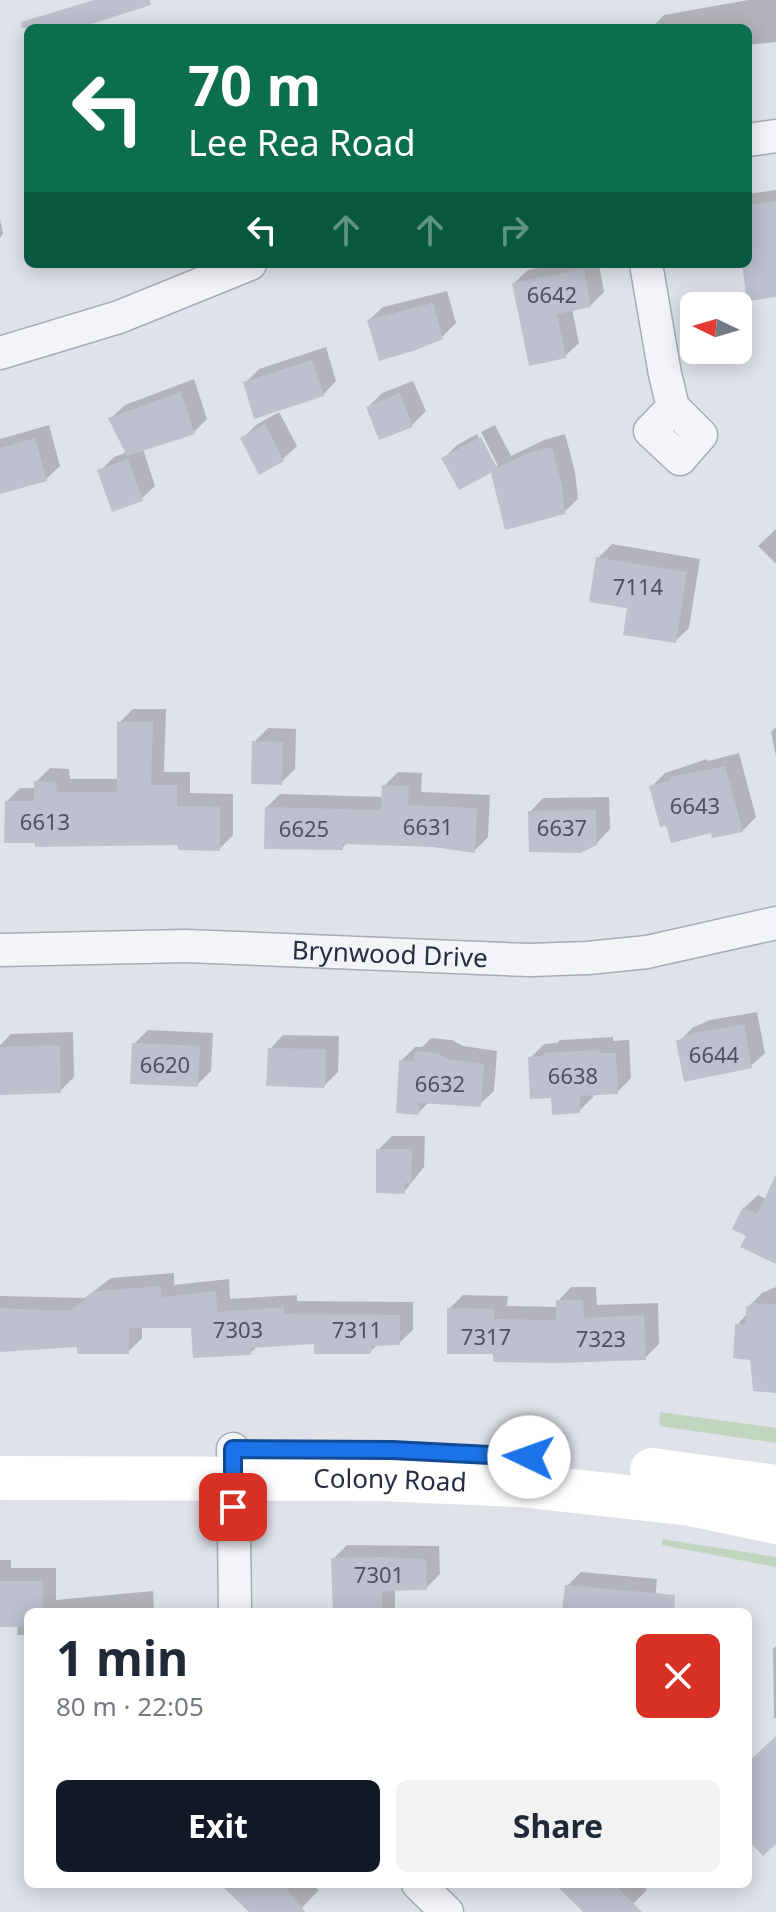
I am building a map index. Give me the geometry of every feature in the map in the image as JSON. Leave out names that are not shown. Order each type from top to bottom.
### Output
[{"type":"main road","name":"Colony Road","points":[[0,1449],[233,1464],[382,1479],[519,1485],[691,1504],[776,1522]]},
{"type":"main road","name":"Colony Road","points":[[0,1478],[233,1464],[392,1450],[529,1457],[701,1475],[776,1487]]},
{"type":"street","points":[[752,139],[776,136]]},
{"type":"street","points":[[0,353],[119,317],[240,268]]},
{"type":"street","points":[[647,268],[673,407]]},
{"type":"street","name":"Brynwood Drive","points":[[0,950],[186,946],[558,959],[647,952],[776,923]]},
{"type":"street","points":[[233,1464],[235,1608]]},
{"type":"street","points":[[422,1888],[447,1912]]},
{"type":"green space","points":[[660,1412],[776,1428],[776,1443],[659,1426]]},
{"type":"green space","points":[[662,1539],[776,1557],[776,1567],[662,1545]]},
{"type":"building","points":[[94,0],[150,0],[151,5],[92,24],[24,24],[22,28],[21,22]]},
{"type":"building","points":[[776,201],[776,297],[752,300],[752,292],[746,292],[743,268],[752,268],[752,204]]},
{"type":"building","points":[[584,269],[591,307],[557,314],[566,358],[529,366],[512,283]]},
{"type":"building","points":[[433,303],[443,339],[379,361],[367,320]]},
{"type":"building","points":[[312,360],[324,396],[254,419],[243,382]]},
{"type":"building","points":[[181,392],[195,434],[127,456],[108,418]]},
{"type":"building","points":[[400,393],[413,427],[379,440],[366,407]]},
{"type":"building","points":[[265,424],[284,461],[259,475],[240,438]]},
{"type":"building","points":[[481,437],[497,468],[528,453],[552,447],[565,514],[505,530],[491,473],[459,490],[441,458]]},
{"type":"building","points":[[35,438],[47,481],[0,494],[0,448]]},
{"type":"building","points":[[128,459],[143,501],[112,512],[97,470]]},
{"type":"building","points":[[596,557],[687,572],[676,643],[623,635],[627,608],[589,602]]},
{"type":"building","points":[[117,722],[153,722],[151,785],[177,785],[177,806],[220,807],[220,851],[178,850],[178,845],[35,847],[35,843],[4,843],[5,801],[34,801],[34,781],[56,782],[57,792],[117,792]]},
{"type":"building","points":[[252,741],[283,742],[282,785],[251,784]]},
{"type":"building","points":[[725,766],[743,832],[712,838],[711,833],[671,843],[666,826],[660,827],[649,786],[671,780],[670,777]]},
{"type":"building","points":[[382,785],[409,786],[408,805],[477,808],[475,853],[433,847],[343,844],[343,850],[264,849],[265,807],[381,810]]},
{"type":"building","points":[[596,810],[597,845],[580,853],[529,852],[528,811]]},
{"type":"building","points":[[744,1024],[752,1068],[684,1082],[676,1041],[694,1033]]},
{"type":"building","points":[[132,1043],[200,1046],[198,1087],[130,1084]]},
{"type":"building","points":[[60,1045],[61,1093],[0,1095],[0,1047]]},
{"type":"building","points":[[268,1048],[326,1049],[325,1088],[266,1086]]},
{"type":"building","points":[[599,1050],[600,1053],[616,1053],[618,1094],[580,1096],[580,1113],[552,1115],[551,1098],[530,1099],[528,1057],[545,1056],[544,1053]]},
{"type":"building","points":[[415,1051],[484,1064],[481,1107],[419,1103],[419,1115],[396,1113],[399,1060],[414,1061]]},
{"type":"building","points":[[376,1149],[412,1149],[411,1183],[405,1183],[405,1194],[376,1193]]},
{"type":"building","points":[[776,1175],[776,1264],[740,1247],[746,1236],[732,1229],[743,1207],[757,1214]]},
{"type":"building","points":[[161,1286],[161,1297],[216,1291],[217,1312],[284,1307],[284,1314],[400,1315],[400,1345],[371,1346],[371,1354],[314,1354],[314,1344],[251,1348],[251,1355],[193,1358],[191,1328],[129,1328],[129,1354],[77,1354],[77,1347],[0,1352],[0,1308],[69,1311],[96,1291]]},
{"type":"building","points":[[556,1300],[583,1300],[584,1318],[644,1315],[646,1360],[493,1362],[493,1354],[447,1354],[447,1308],[495,1309],[494,1319],[556,1320]]},
{"type":"building","points":[[751,1303],[776,1304],[776,1393],[753,1391],[750,1360],[733,1358],[735,1324],[746,1324],[746,1306],[751,1307]]},
{"type":"building","points":[[331,1558],[426,1559],[427,1590],[382,1591],[382,1608],[333,1608]]},
{"type":"building","points":[[0,1581],[43,1581],[43,1608],[24,1608],[24,1627],[0,1627]]},
{"type":"building","points":[[565,1585],[675,1595],[674,1608],[562,1608]]},
{"type":"building","points":[[776,1736],[776,1844],[763,1856],[752,1844],[752,1758]]},
{"type":"building","points":[[224,1888],[286,1888],[305,1912],[249,1912]]},
{"type":"building","points":[[559,1888],[618,1888],[642,1912],[583,1912]]},
{"type":"route","points":[[233,1507],[233,1449],[392,1450],[529,1457]]}]
